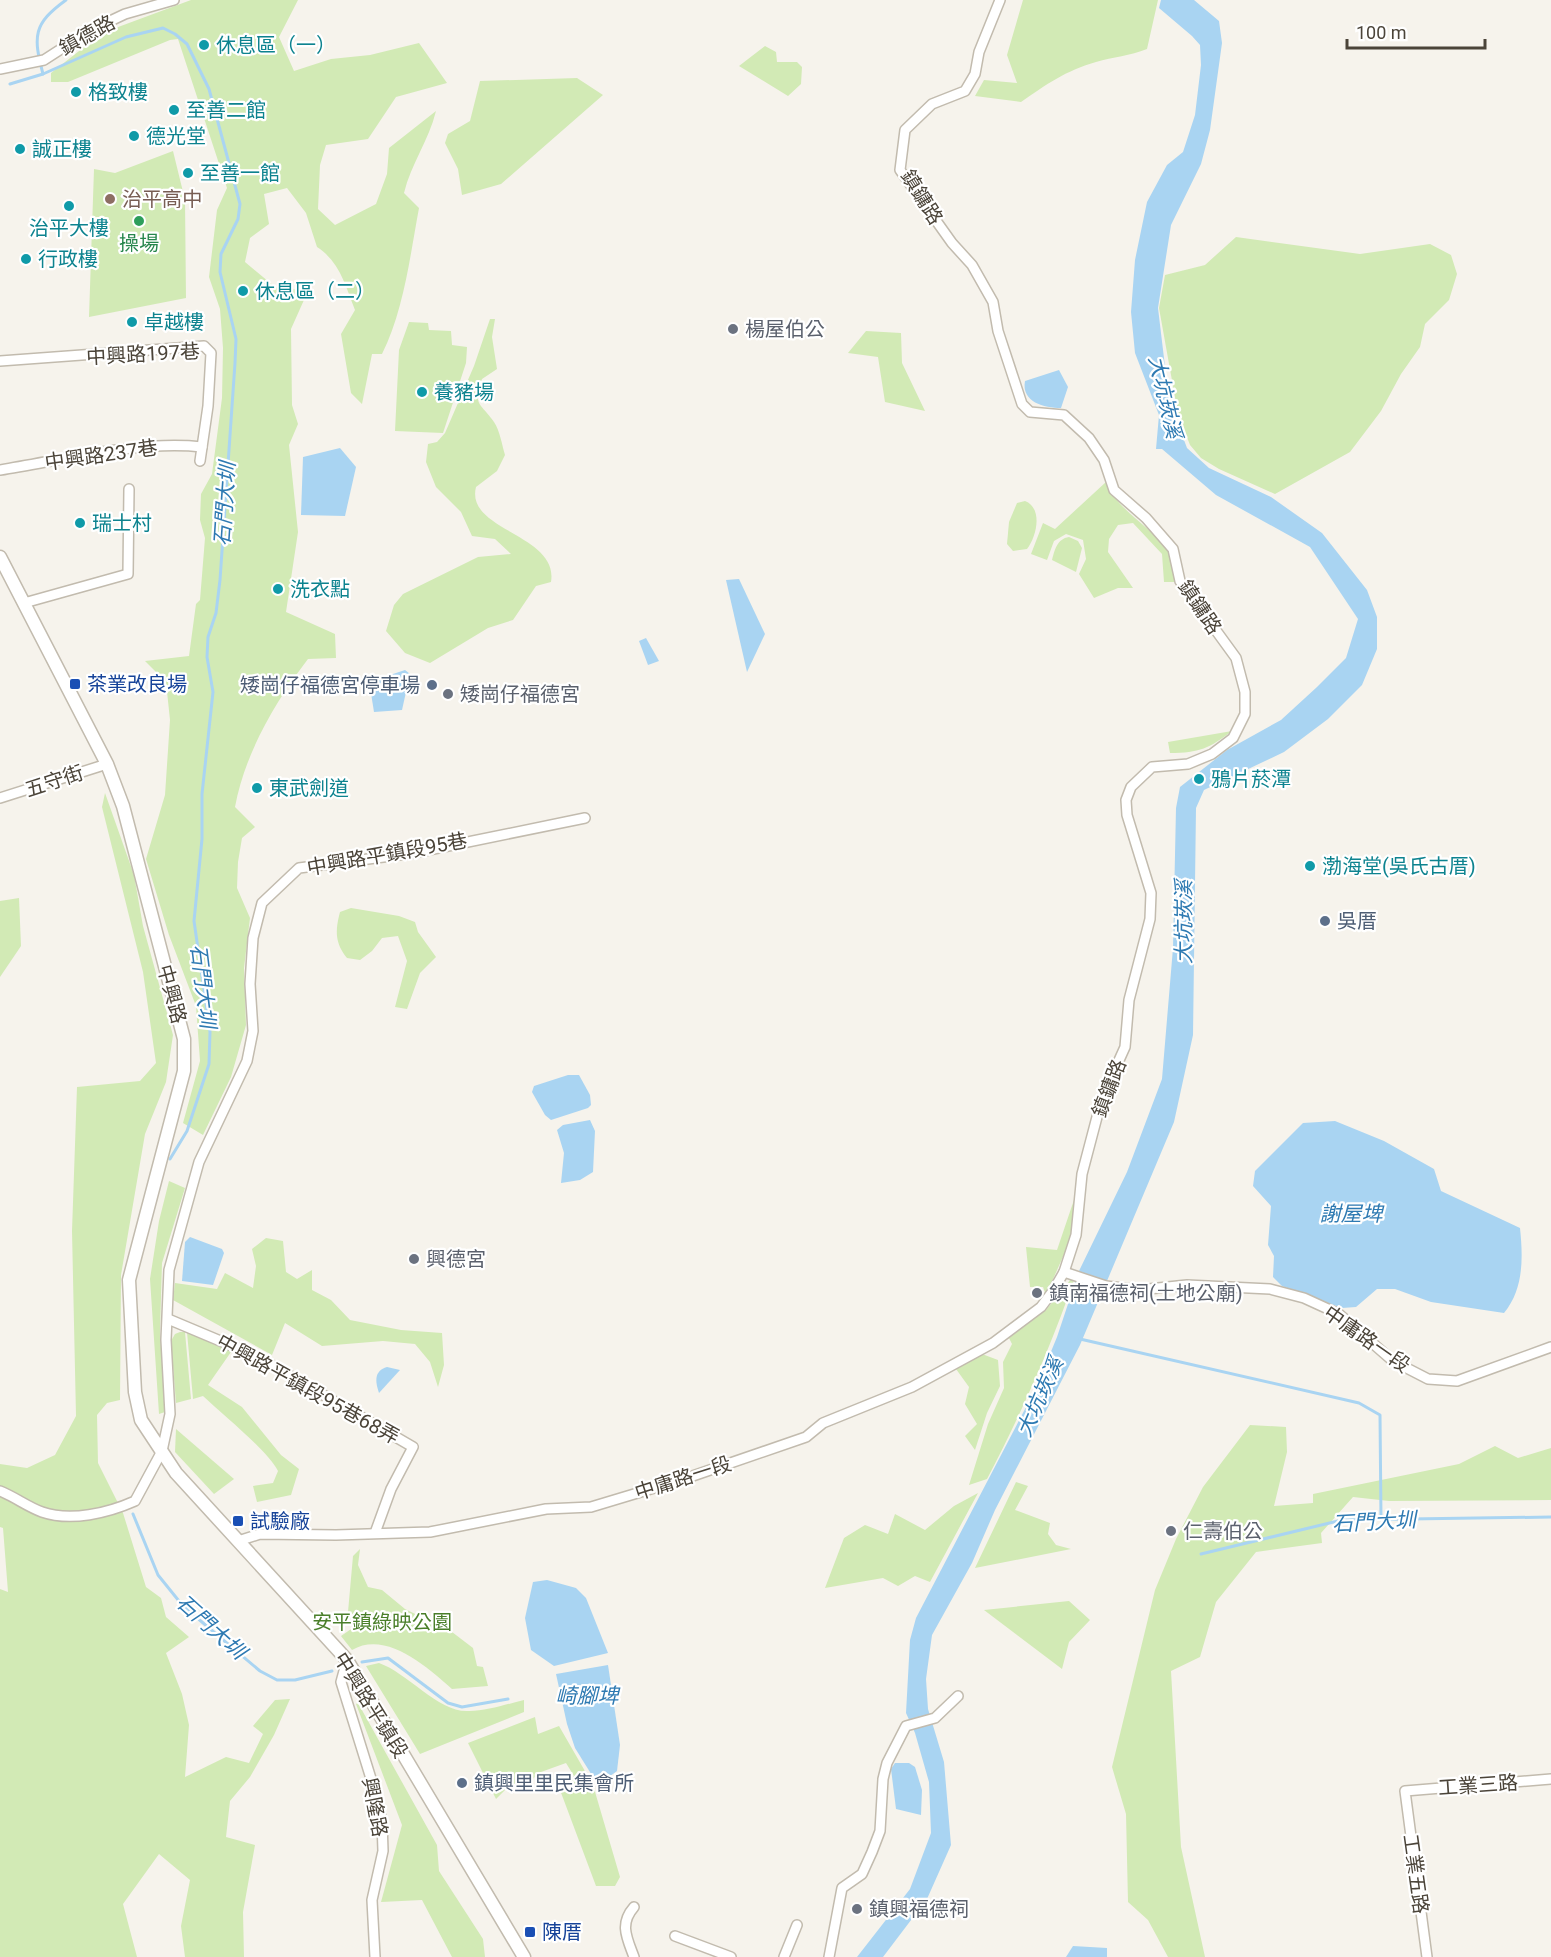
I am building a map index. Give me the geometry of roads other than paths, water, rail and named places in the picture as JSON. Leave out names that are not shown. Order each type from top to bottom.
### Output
[{"type":"street","name":"鎮德路","points":[[0,69],[40,61],[89,31],[125,14],[174,0]]},
{"type":"street","name":"鎮鏞路","points":[[1000,0],[979,52],[975,74],[965,91],[932,104],[905,130],[900,170],[952,243],[972,265],[993,302],[998,331],[1022,404],[1030,412],[1064,415],[1089,438],[1104,460],[1114,490],[1146,518],[1173,549],[1180,581],[1236,658],[1245,692],[1245,714],[1233,738],[1212,754],[1188,764],[1152,767],[1131,787],[1126,800],[1127,814],[1151,893],[1150,919],[1129,1000],[1125,1047],[1102,1098],[1082,1174],[1076,1235],[1069,1274]]},
{"type":"street","name":"中興路197巷","points":[[0,361],[204,346],[212,353],[200,461]]},
{"type":"street","name":"中興路237巷","points":[[0,470],[178,444],[202,447]]},
{"type":"street","points":[[24,603],[128,574],[129,489]]},
{"type":"street","name":"中興路","points":[[0,557],[107,764],[123,806],[184,1039],[184,1071],[129,1280],[135,1392],[141,1419],[162,1450]]},
{"type":"street","name":"五守街","points":[[0,798],[107,764]]},
{"type":"street","name":"中興路平鎮段95巷","points":[[0,1491],[43,1512],[75,1517],[87,1515],[135,1501],[162,1450],[170,1414],[166,1340],[169,1270],[199,1162],[247,1061],[253,1031],[250,984],[253,938],[262,903],[299,868],[414,853],[585,818]]},
{"type":"street","name":"中庸路一段","points":[[238,1541],[260,1533],[430,1532],[546,1509],[591,1507],[684,1479],[806,1437],[823,1423],[912,1387],[993,1343],[1041,1307],[1069,1274],[1106,1286],[1139,1290],[1187,1285],[1270,1290],[1304,1298],[1339,1314],[1392,1360],[1428,1380],[1457,1382],[1551,1347]]},
{"type":"street","name":"中興路平鎮段95巷68弄","points":[[168,1319],[256,1356],[413,1447],[390,1489],[375,1533]]},
{"type":"street","name":"中興路平鎮段","points":[[162,1450],[176,1473],[347,1660],[524,1957]]},
{"type":"street","name":"興隆路","points":[[347,1660],[341,1682],[382,1821],[383,1851],[372,1900],[371,1926],[375,1957]]},
{"type":"street","points":[[829,1957],[842,1888],[862,1874],[880,1831],[883,1779],[887,1763],[906,1726],[934,1718],[958,1696]]},
{"type":"street","name":"工業三路","points":[[1405,1791],[1551,1779]]},
{"type":"street","name":"工業五路","points":[[1405,1791],[1427,1957]]},
{"type":"street","points":[[634,1907],[628,1914],[624,1928],[634,1957]]},
{"type":"street","points":[[784,1957],[797,1925]]},
{"type":"street","points":[[675,1936],[731,1957]]},
{"type":"water","name":"大坑崁溪","points":[[1161,0],[1194,0],[1219,21],[1222,43],[1210,130],[1201,164],[1171,225],[1158,308],[1169,400],[1187,448],[1209,468],[1271,497],[1322,533],[1367,590],[1377,617],[1377,649],[1362,685],[1328,719],[1284,752],[1204,790],[1196,808],[1193,1035],[1174,1122],[1080,1345],[995,1510],[972,1563],[932,1635],[926,1679],[928,1709],[944,1762],[951,1845],[927,1899],[883,1957],[857,1957],[910,1889],[931,1833],[929,1782],[915,1733],[906,1713],[910,1640],[916,1618],[1036,1388],[1057,1337],[1079,1271],[1127,1172],[1162,1079],[1173,948],[1176,808],[1180,787],[1227,750],[1281,720],[1317,687],[1346,658],[1358,619],[1310,547],[1216,495],[1162,449],[1156,449],[1159,415],[1135,353],[1131,312],[1135,260],[1147,202],[1167,165],[1183,152],[1195,115],[1201,65],[1200,45],[1159,8]]},
{"type":"water","points":[[1059,370],[1068,387],[1061,408],[1041,405],[1030,399],[1025,388],[1025,381]]},
{"type":"water","points":[[340,448],[356,467],[345,516],[301,515],[303,457]]},
{"type":"water","points":[[739,579],[765,634],[747,672],[726,580]]},
{"type":"water","points":[[646,638],[659,661],[648,665],[639,641]]},
{"type":"water","points":[[405,670],[410,674],[402,710],[374,712],[370,687],[372,681]]},
{"type":"water","points":[[568,1075],[579,1075],[590,1095],[591,1105],[551,1120],[545,1115],[532,1092],[534,1086]]},
{"type":"water","points":[[590,1120],[595,1131],[593,1172],[580,1180],[561,1183],[564,1153],[557,1130],[563,1125]]},
{"type":"water","name":"謝屋埤","points":[[1335,1121],[1384,1141],[1434,1169],[1441,1191],[1520,1228],[1522,1261],[1519,1283],[1511,1304],[1504,1313],[1431,1302],[1395,1289],[1377,1289],[1356,1307],[1342,1308],[1282,1286],[1273,1277],[1274,1256],[1268,1245],[1271,1206],[1253,1186],[1255,1171],[1303,1123]]},
{"type":"water","points":[[190,1237],[222,1249],[224,1253],[213,1285],[182,1281],[185,1242]]},
{"type":"water","points":[[387,1367],[400,1370],[379,1393],[377,1377],[380,1371]]},
{"type":"water","name":"崎腳埤","points":[[547,1580],[576,1588],[586,1598],[608,1653],[554,1666],[531,1650],[525,1618],[533,1582]]},
{"type":"water","name":"崎腳埤","points":[[608,1665],[620,1745],[617,1771],[598,1785],[575,1748],[556,1674]]},
{"type":"water","points":[[895,1763],[909,1763],[915,1767],[922,1790],[921,1815],[896,1809],[891,1769]]},
{"type":"water","points":[[1073,1946],[1107,1948],[1107,1957],[1066,1957]]},
{"type":"waterway","points":[[43,74],[38,50],[38,32],[47,16],[66,0]]},
{"type":"waterway","name":"石門大圳","points":[[10,84],[43,74],[126,37],[163,28],[175,34],[187,44],[209,89],[240,204],[238,219],[221,254],[220,272],[236,339],[220,580],[216,613],[208,637],[207,657],[213,692],[202,794],[202,839],[194,921],[210,1032],[209,1064],[187,1131],[170,1159]]},
{"type":"waterway","points":[[1080,1339],[1359,1403],[1380,1415],[1381,1519]]},
{"type":"waterway","name":"石門大圳","points":[[133,1514],[158,1575],[183,1606],[260,1671],[277,1680],[295,1680],[332,1671]]},
{"type":"waterway","name":"石門大圳","points":[[1201,1554],[1342,1520],[1551,1517]]},
{"type":"waterway","name":"石門大圳","points":[[362,1662],[388,1658],[448,1703],[462,1707],[508,1699]]},
{"type":"place","name":"休息區（一）","points":[[204,45]]},
{"type":"place","name":"格致樓","points":[[76,92]]},
{"type":"place","name":"至善二館","points":[[174,110]]},
{"type":"place","name":"德光堂","points":[[134,136]]},
{"type":"place","name":"誠正樓","points":[[20,149]]},
{"type":"place","name":"至善一館","points":[[188,173]]},
{"type":"place","name":"治平高中","points":[[110,199]]},
{"type":"place","name":"治平大樓","points":[[69,206]]},
{"type":"place","name":"操場","points":[[139,221]]},
{"type":"place","name":"行政樓","points":[[26,259]]},
{"type":"place","name":"休息區（二）","points":[[243,291]]},
{"type":"place","name":"卓越樓","points":[[132,322]]},
{"type":"place","name":"楊屋伯公","points":[[733,329]]},
{"type":"place","name":"養豬場","points":[[422,392]]},
{"type":"place","name":"瑞士村","points":[[80,523]]},
{"type":"place","name":"洗衣點","points":[[278,589]]},
{"type":"place","name":"茶業改良場","points":[[75,684]]},
{"type":"place","name":"矮崗仔福德宮停車場","points":[[432,685]]},
{"type":"place","name":"矮崗仔福德宮","points":[[448,694]]},
{"type":"place","name":"鴉片菸潭","points":[[1199,779]]},
{"type":"place","name":"東武劍道","points":[[257,788]]},
{"type":"place","name":"渤海堂(吳氏古厝)","points":[[1310,866]]},
{"type":"place","name":"吳厝","points":[[1325,921]]},
{"type":"place","name":"興德宮","points":[[414,1259]]},
{"type":"place","name":"鎮南福德祠(土地公廟)","points":[[1037,1293]]},
{"type":"place","name":"試驗廠","points":[[238,1521]]},
{"type":"place","name":"仁壽伯公","points":[[1171,1531]]},
{"type":"place","name":"鎮興里里民集會所","points":[[462,1783]]},
{"type":"place","name":"鎮興福德祠","points":[[857,1909]]},
{"type":"place","name":"陳厝","points":[[530,1932]]},
{"type":"park label","name":"安平鎮綠映公園","points":[[382,1622]]}]
